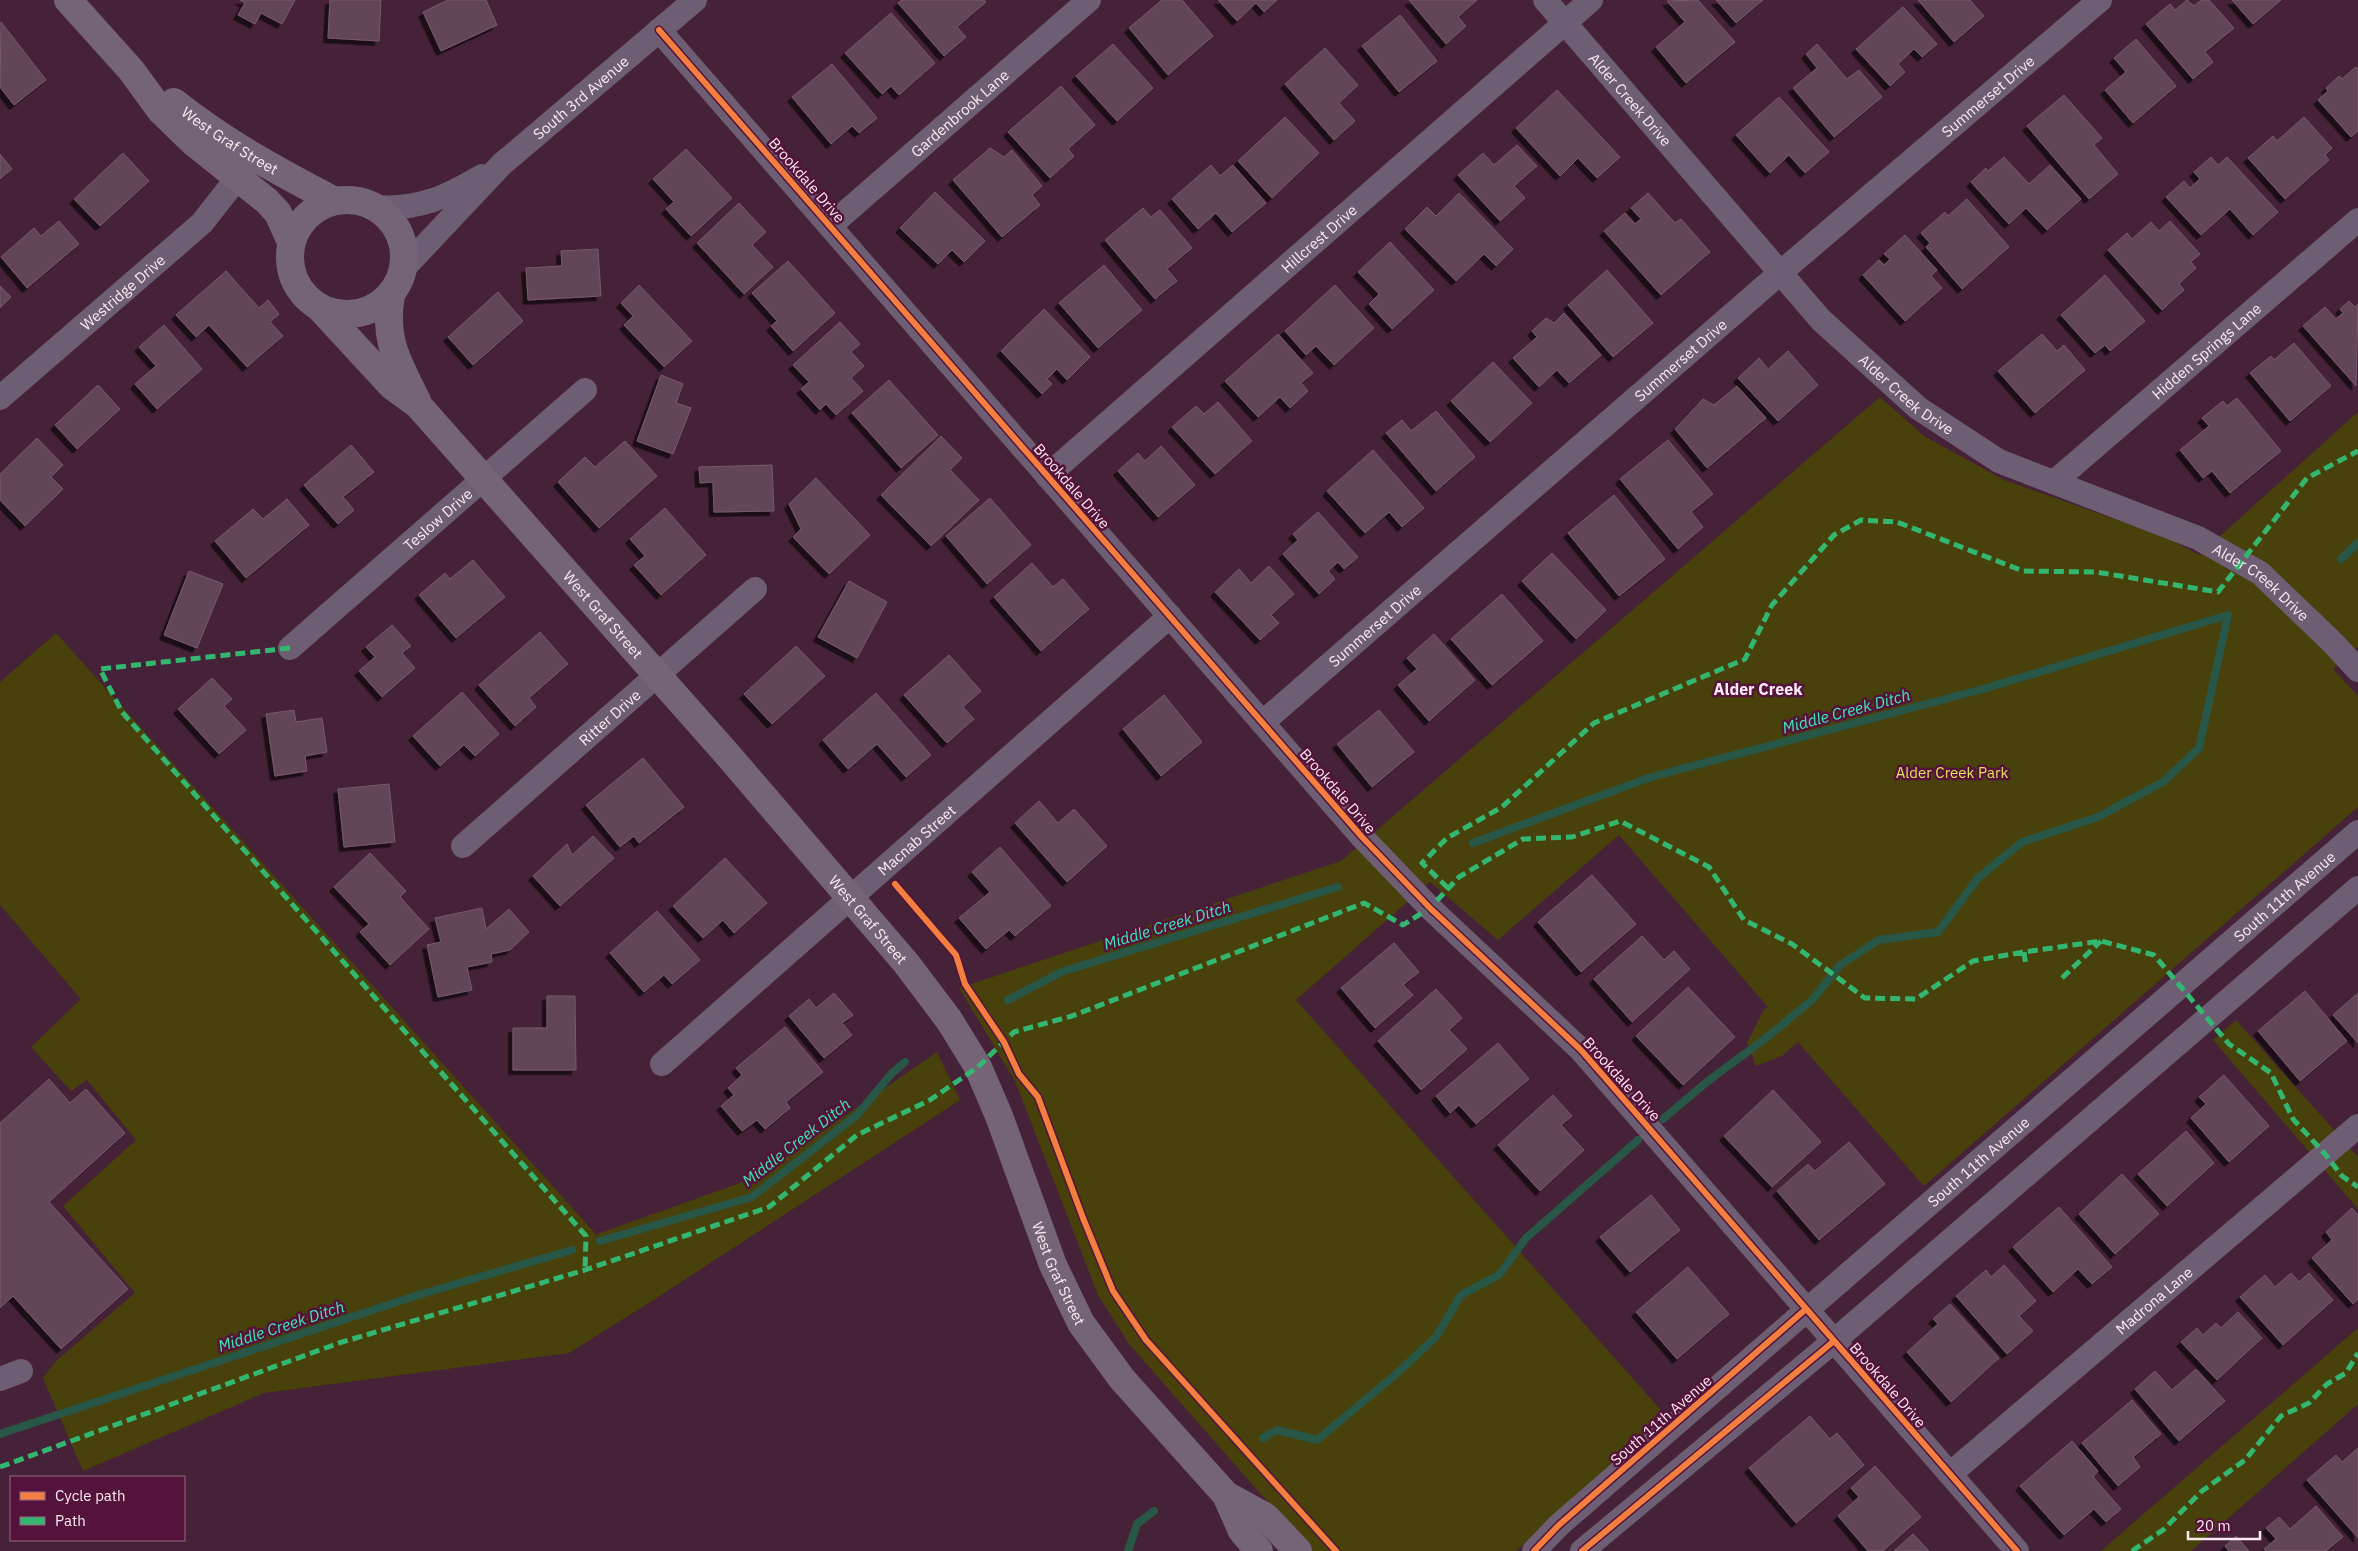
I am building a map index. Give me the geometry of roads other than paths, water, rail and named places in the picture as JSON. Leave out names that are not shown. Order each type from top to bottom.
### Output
[{"type":"main road","name":"West Graf Street","points":[[68,0],[131,70],[161,111],[193,142],[238,177],[278,213],[291,242]]},
{"type":"main road","name":"West Graf Street","points":[[131,70],[200,123],[241,150],[335,201]]},
{"type":"main road","points":[[335,201],[364,202],[376,207],[388,216],[399,234],[405,254],[404,268],[399,283],[391,296],[379,306],[365,312],[350,315],[335,314],[320,308],[308,300],[298,288],[292,274],[289,258],[291,242],[298,228],[308,215],[320,206],[335,201]]},
{"type":"main road","name":"West Graf Street","points":[[391,296],[387,330],[393,351],[418,405]]},
{"type":"main road","name":"West Graf Street","points":[[320,308],[381,375],[418,405],[658,674],[906,963],[949,1020],[978,1067],[1000,1116],[1053,1265],[1081,1323],[1122,1379],[1226,1495],[1242,1531],[1259,1551]]},
{"type":"main road","name":"West Graf Street","points":[[1226,1495],[1266,1517],[1298,1551]]},
{"type":"street","name":"South 3rd Avenue","points":[[404,268],[502,164],[695,0]]},
{"type":"street","name":"Gardenbrook Lane","points":[[830,226],[1089,0]]},
{"type":"street","name":"Alder Creek Drive","points":[[1545,0],[1821,320],[1918,408],[1999,461],[2198,538],[2260,573],[2333,643],[2358,670]]},
{"type":"street","name":"Hillcrest Drive","points":[[1047,476],[1591,0]]},
{"type":"street","name":"Summerset Drive","points":[[1262,723],[1780,273],[2100,0]]},
{"type":"street","name":"Brookdale Drive","points":[[659,30],[1362,837],[1430,908],[1582,1050],[2016,1551]]},
{"type":"street","name":"South 3rd Avenue","points":[[376,207],[406,208],[436,200],[502,164]]},
{"type":"street","name":"Westridge Drive","points":[[0,398],[202,223],[238,177]]},
{"type":"street","name":"Hidden Springs Lane","points":[[2054,482],[2358,220]]},
{"type":"street","name":"Teslow Drive","points":[[290,648],[585,390]]},
{"type":"street","name":"Ritter Drive","points":[[463,846],[755,589]]},
{"type":"street","name":"Macnab Street","points":[[662,1064],[1170,616]]},
{"type":"street","name":"South 11th Avenue","points":[[1534,1551],[1559,1525],[1806,1309],[2358,832]]},
{"type":"street","points":[[1582,1551],[1834,1341],[2358,888]]},
{"type":"street","name":"Madrona Lane","points":[[1950,1474],[2358,1126]]},
{"type":"waterway","name":"Middle Creek Ditch","points":[[2341,559],[2358,543]]},
{"type":"waterway","points":[[1473,843],[1651,777],[1983,689],[2228,615],[2199,748],[2163,782],[2098,817],[2022,842],[1978,878],[1938,932],[1879,940],[1840,965],[1813,999],[1770,1035],[1708,1081],[1663,1119]]},
{"type":"waterway","name":"Middle Creek Ditch","points":[[1008,1000],[1061,972],[1338,887]]},
{"type":"waterway","name":"Middle Creek Ditch","points":[[600,1241],[752,1197],[857,1115],[892,1073],[905,1062]]},
{"type":"waterway","points":[[1263,1438],[1277,1430],[1317,1440],[1395,1375],[1436,1337],[1461,1295],[1499,1275],[1526,1238],[1638,1140]]},
{"type":"waterway","name":"Middle Creek Ditch","points":[[0,1434],[415,1296],[572,1250]]},
{"type":"waterway","points":[[1128,1551],[1137,1524],[1154,1511]]},
{"type":"district","name":"Alder Creek","points":[[1758,689]]},
{"type":"park label","name":"Alder Creek Park","points":[[1952,772]]}]
